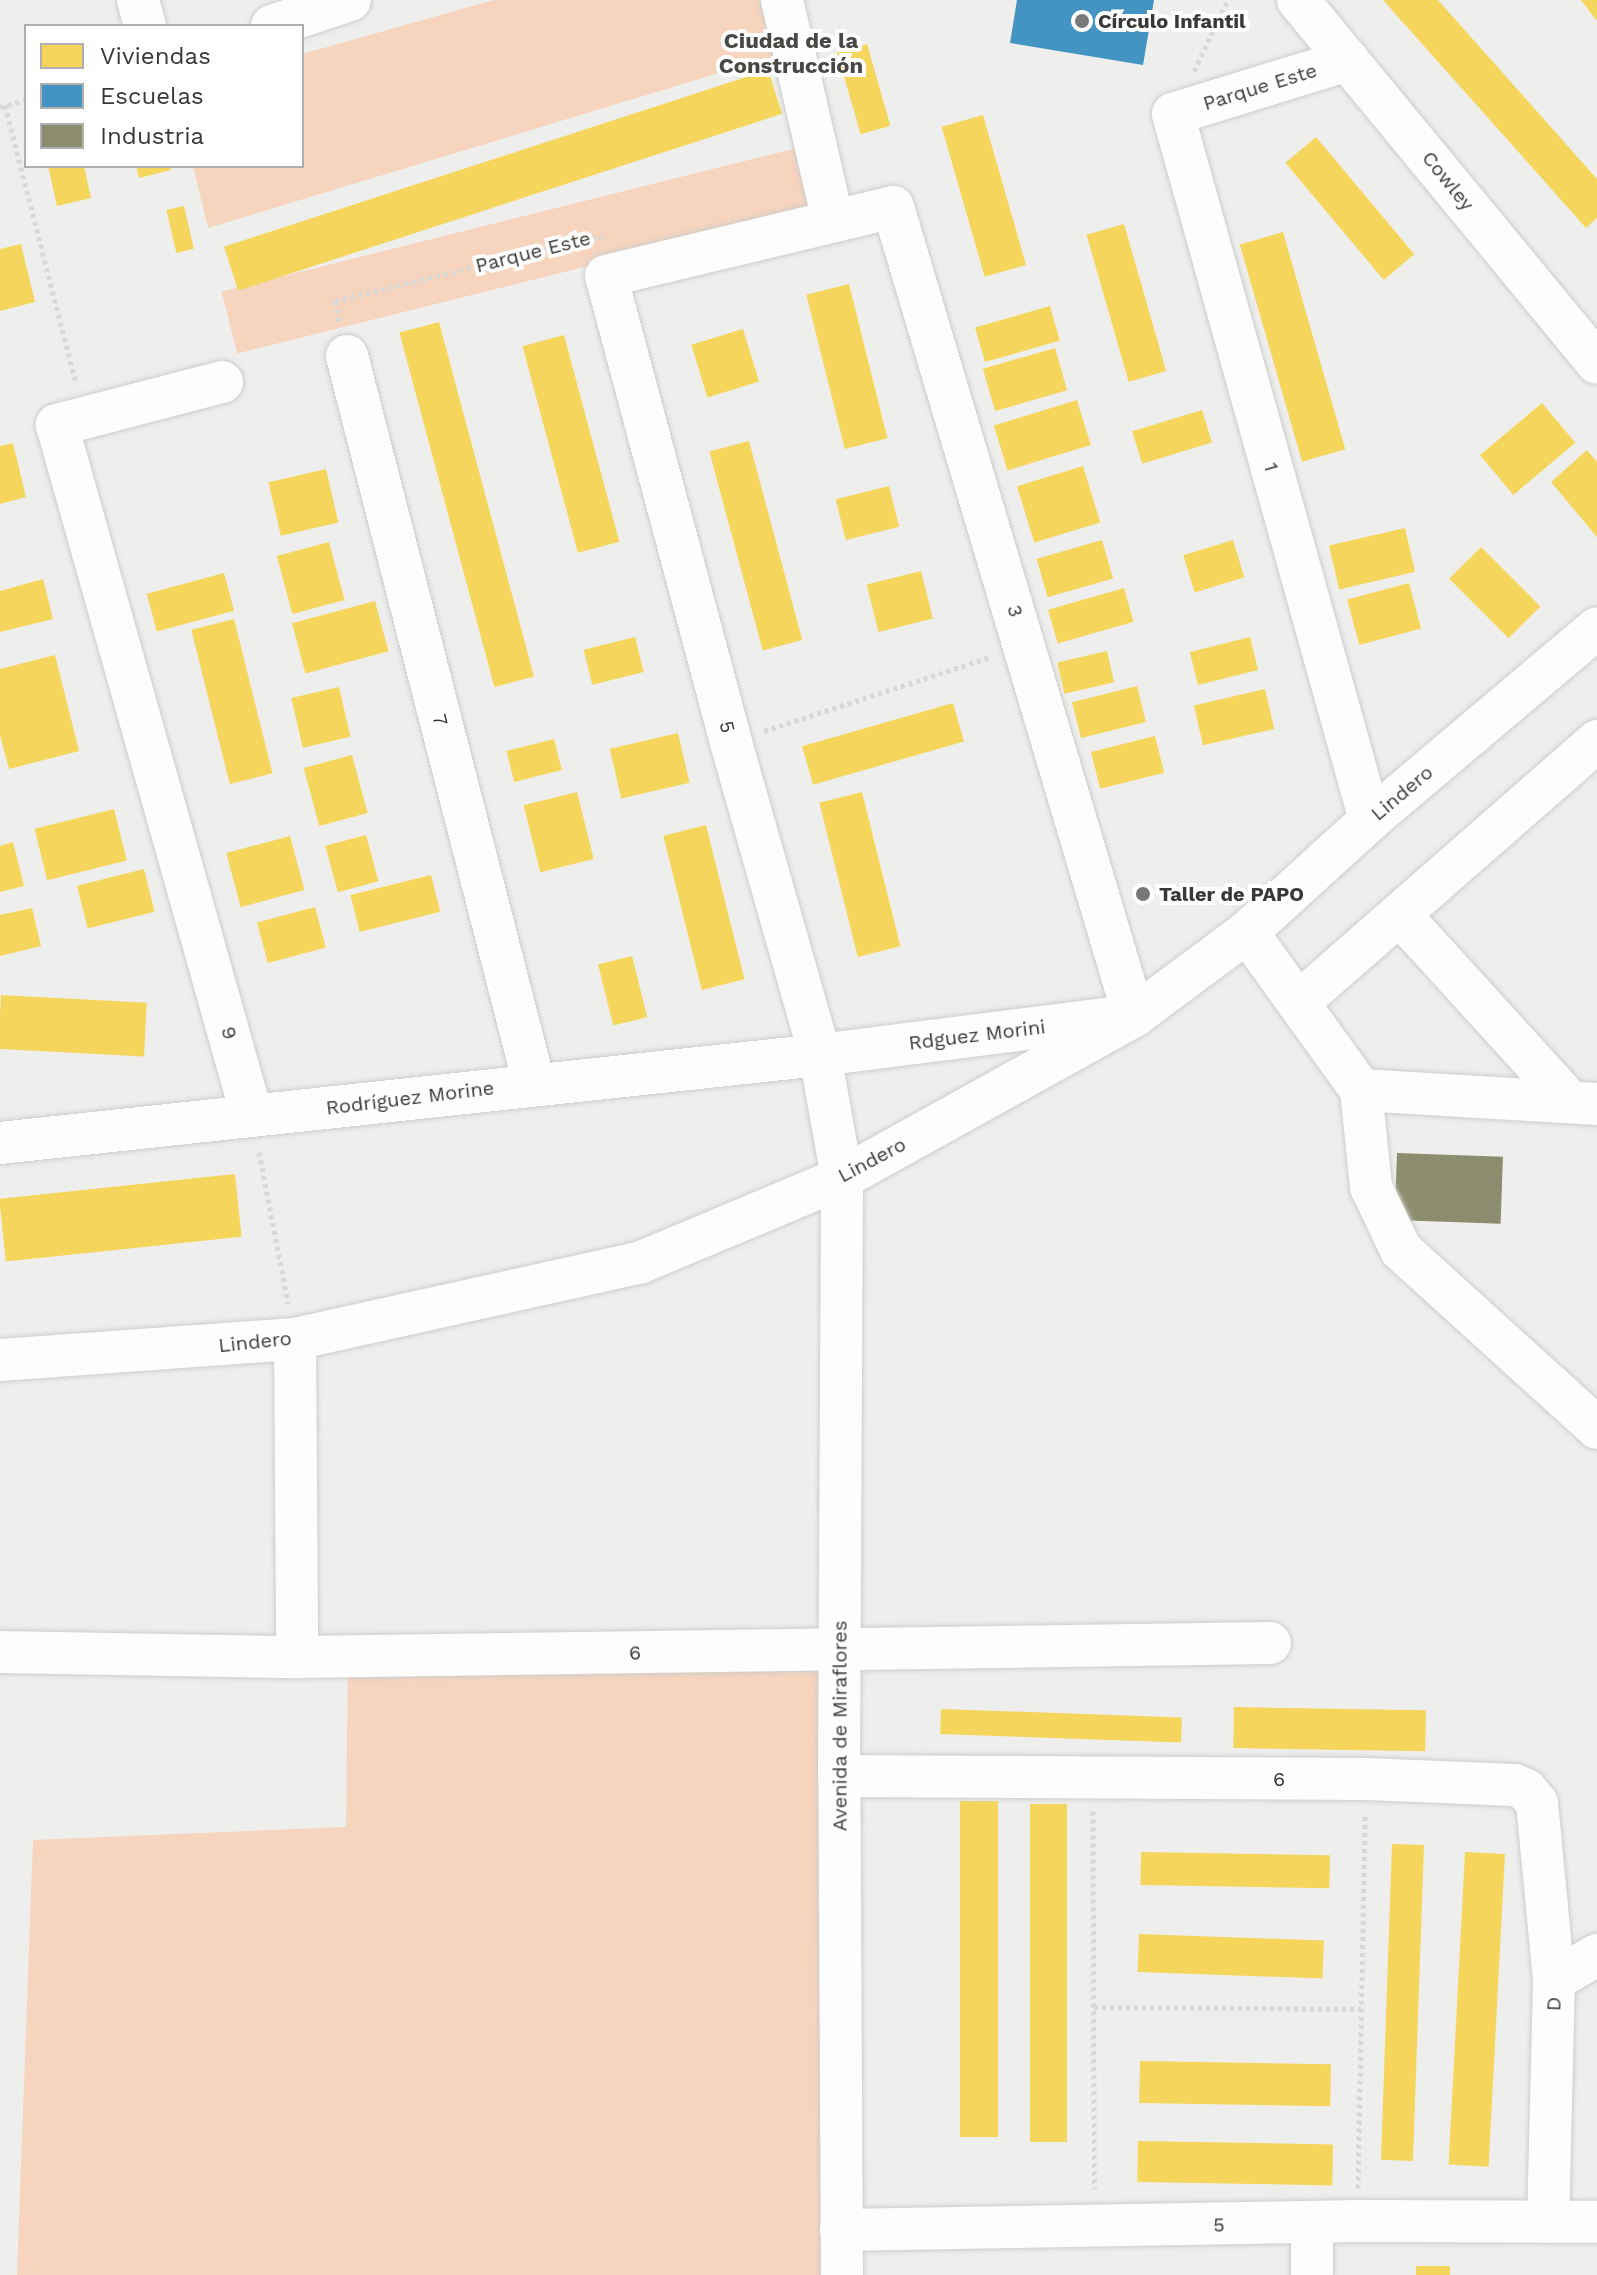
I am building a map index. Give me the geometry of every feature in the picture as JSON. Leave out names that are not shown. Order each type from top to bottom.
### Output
[{"type":"street","points":[[138,0],[144,24]]},
{"type":"street","points":[[278,24],[350,0]]},
{"type":"street","points":[[782,0],[833,221]]},
{"type":"street","name":"Cowley","points":[[1298,0],[1597,363]]},
{"type":"street","name":"Parque Este","points":[[1173,114],[1348,60]]},
{"type":"street","name":"1","points":[[1173,114],[1370,820]]},
{"type":"street","name":"Parque Este","points":[[606,276],[893,207]]},
{"type":"street","name":"3","points":[[893,207],[1134,1016]]},
{"type":"street","name":"5","points":[[606,276],[731,742],[820,1055],[842,1178]]},
{"type":"street","name":"7","points":[[347,356],[534,1083]]},
{"type":"street","points":[[57,425],[222,382]]},
{"type":"street","name":"9","points":[[57,425],[252,1116]]},
{"type":"street","name":"Lindero","points":[[0,1360],[295,1339],[639,1263],[842,1178],[1134,1016],[1247,932],[1370,820],[1597,628]]},
{"type":"street","points":[[1298,1003],[1597,741]]},
{"type":"street","points":[[1400,915],[1584,1103]]},
{"type":"street","points":[[1247,932],[1361,1090],[1371,1187],[1401,1250],[1597,1428]]},
{"type":"street","name":"Rdguez Morini","points":[[820,1055],[1134,1016]]},
{"type":"street","name":"Rodríguez Morine","points":[[0,1143],[534,1083],[820,1055]]},
{"type":"street","points":[[1361,1090],[1584,1103]]},
{"type":"street","name":"Avenida de Miraflores","points":[[842,1178],[839,1776],[842,2275]]},
{"type":"street","points":[[295,1339],[297,1657]]},
{"type":"street","name":"6","points":[[0,1652],[297,1657],[840,1652],[1270,1643]]},
{"type":"street","name":"6","points":[[839,1776],[1366,1779],[1515,1785],[1526,1790]]},
{"type":"street","name":"D","points":[[1526,1790],[1537,1803],[1554,1980],[1548,2222]]},
{"type":"street","points":[[1554,1980],[1597,1955]]},
{"type":"street","name":"5","points":[[841,2230],[1357,2221],[1597,2222]]},
{"type":"street","points":[[1312,2224],[1312,2275]]},
{"type":"path","points":[[1173,114],[1228,0]]},
{"type":"path","points":[[24,101],[3,106],[78,393],[57,425]]},
{"type":"path","name":"Parque Este","points":[[347,356],[335,301],[600,236],[606,276]]},
{"type":"path","points":[[731,742],[1025,646]]},
{"type":"path","points":[[252,1116],[295,1339]]},
{"type":"path","points":[[1093,1778],[1094,2227]]},
{"type":"path","points":[[1357,2221],[1366,1779]]},
{"type":"path","points":[[1094,2007],[1361,2009]]},
{"type":"shaded area","points":[[494,0],[762,0],[775,56],[208,228],[193,168],[304,168],[304,53]]},
{"type":"shaded area","points":[[797,148],[812,210],[237,354],[222,291]]},
{"type":"shaded area","points":[[840,1652],[842,2275],[17,2275],[33,1840],[346,1827],[348,1656]]},
{"type":"building: Viviendas","points":[[1383,0],[1438,0],[1597,179],[1597,218],[1586,228]]},
{"type":"building: Viviendas","points":[[1581,0],[1597,0],[1597,21]]},
{"type":"building: Viviendas","points":[[867,44],[890,126],[861,134],[837,53]]},
{"type":"building: Viviendas","points":[[768,70],[782,114],[238,291],[224,247]]},
{"type":"building: Viviendas","points":[[983,115],[1026,265],[985,277],[942,127]]},
{"type":"building: Viviendas","points":[[1316,137],[1414,254],[1384,280],[1285,163]]},
{"type":"building: Viviendas","points":[[48,168],[84,168],[91,198],[57,206]]},
{"type":"building: Viviendas","points":[[136,168],[170,168],[171,170],[139,178]]},
{"type":"building: Viviendas","points":[[184,206],[194,249],[176,253],[166,210]]},
{"type":"building: Viviendas","points":[[1124,224],[1166,371],[1129,382],[1087,235]]},
{"type":"building: Viviendas","points":[[1283,232],[1345,449],[1302,462],[1240,244]]},
{"type":"building: Viviendas","points":[[21,244],[35,302],[0,311],[0,249]]},
{"type":"building: Viviendas","points":[[849,284],[887,438],[845,449],[806,295]]},
{"type":"building: Viviendas","points":[[1050,306],[1060,341],[985,362],[975,327]]},
{"type":"building: Viviendas","points":[[439,322],[534,676],[494,687],[399,333]]},
{"type":"building: Viviendas","points":[[743,329],[759,382],[707,397],[691,345]]},
{"type":"building: Viviendas","points":[[564,335],[619,542],[578,553],[522,346]]},
{"type":"building: Viviendas","points":[[1055,348],[1067,390],[995,411],[983,369]]},
{"type":"building: Viviendas","points":[[1077,400],[1091,445],[1008,470],[994,425]]},
{"type":"building: Viviendas","points":[[1542,403],[1575,443],[1513,495],[1480,455]]},
{"type":"building: Viviendas","points":[[1202,410],[1212,443],[1142,464],[1132,431]]},
{"type":"building: Viviendas","points":[[749,441],[802,640],[763,651],[709,452]]},
{"type":"building: Viviendas","points":[[13,443],[26,497],[0,504],[0,446]]},
{"type":"building: Viviendas","points":[[1587,450],[1597,462],[1597,537],[1551,482]]},
{"type":"building: Viviendas","points":[[1083,466],[1100,522],[1034,543],[1017,486]]},
{"type":"building: Viviendas","points":[[326,469],[338,523],[281,536],[269,482]]},
{"type":"building: Viviendas","points":[[889,486],[899,527],[846,540],[836,499]]},
{"type":"building: Viviendas","points":[[1405,528],[1415,572],[1339,589],[1329,546]]},
{"type":"building: Viviendas","points":[[1102,540],[1113,578],[1048,597],[1037,559]]},
{"type":"building: Viviendas","points":[[1233,540],[1244,577],[1195,592],[1183,555]]},
{"type":"building: Viviendas","points":[[329,542],[345,600],[292,614],[277,556]]},
{"type":"building: Viviendas","points":[[1481,547],[1540,606],[1509,638],[1449,579]]},
{"type":"building: Viviendas","points":[[921,571],[933,619],[879,632],[867,585]]},
{"type":"building: Viviendas","points":[[224,573],[234,611],[157,631],[147,594]]},
{"type":"building: Viviendas","points":[[43,579],[53,619],[0,632],[0,591]]},
{"type":"building: Viviendas","points":[[1409,583],[1421,628],[1359,645],[1347,600]]},
{"type":"building: Viviendas","points":[[1124,588],[1134,622],[1058,643],[1048,610]]},
{"type":"building: Viviendas","points":[[375,601],[388,651],[305,673],[292,623]]},
{"type":"building: Viviendas","points":[[234,619],[272,773],[230,784],[191,630]]},
{"type":"building: Viviendas","points":[[635,637],[644,672],[592,685],[584,650]]},
{"type":"building: Viviendas","points":[[1250,637],[1258,670],[1198,685],[1190,652]]},
{"type":"building: Viviendas","points":[[1107,651],[1114,682],[1065,694],[1057,662]]},
{"type":"building: Viviendas","points":[[55,655],[79,751],[9,769],[0,735],[0,669]]},
{"type":"building: Viviendas","points":[[1137,686],[1146,722],[1081,738],[1072,702]]},
{"type":"building: Viviendas","points":[[339,687],[350,737],[303,748],[291,698]]},
{"type":"building: Viviendas","points":[[1265,689],[1274,729],[1203,745],[1194,705]]},
{"type":"building: Viviendas","points":[[953,703],[964,741],[813,785],[802,746]]},
{"type":"building: Viviendas","points":[[678,733],[689,783],[621,798],[610,749]]},
{"type":"building: Viviendas","points":[[1155,736],[1164,773],[1100,789],[1091,752]]},
{"type":"building: Viviendas","points":[[554,739],[562,770],[514,782],[506,751]]},
{"type":"building: Viviendas","points":[[352,755],[368,813],[319,826],[304,768]]},
{"type":"building: Viviendas","points":[[577,792],[594,859],[540,872],[524,805]]},
{"type":"building: Viviendas","points":[[862,792],[900,946],[858,957],[819,803]]},
{"type":"building: Viviendas","points":[[114,809],[127,860],[47,880],[34,829]]},
{"type":"building: Viviendas","points":[[706,825],[744,979],[702,990],[663,836]]},
{"type":"building: Viviendas","points":[[366,835],[378,881],[338,892],[325,846]]},
{"type":"building: Viviendas","points":[[290,836],[304,890],[241,907],[226,853]]},
{"type":"building: Viviendas","points":[[13,842],[24,886],[0,892],[0,846]]},
{"type":"building: Viviendas","points":[[144,869],[155,912],[88,928],[77,886]]},
{"type":"building: Viviendas","points":[[431,875],[440,912],[360,932],[350,895]]},
{"type":"building: Viviendas","points":[[315,907],[326,948],[268,963],[257,923]]},
{"type":"building: Viviendas","points":[[32,908],[41,946],[0,956],[0,915]]},
{"type":"building: Viviendas","points":[[632,956],[647,1017],[613,1026],[598,964]]},
{"type":"building: Viviendas","points":[[1,995],[147,1003],[144,1057],[0,1049]]},
{"type":"building: Viviendas","points":[[235,1174],[242,1237],[6,1261],[0,1199]]},
{"type":"building: Viviendas","points":[[1234,1707],[1426,1710],[1425,1751],[1233,1748]]},
{"type":"building: Viviendas","points":[[941,1709],[1182,1717],[1181,1742],[940,1734]]},
{"type":"building: Viviendas","points":[[960,1801],[998,1801],[998,2137],[960,2137]]},
{"type":"building: Viviendas","points":[[1030,1804],[1067,1804],[1067,2142],[1030,2142]]},
{"type":"building: Viviendas","points":[[1392,1844],[1424,1845],[1413,2161],[1381,2160]]},
{"type":"building: Viviendas","points":[[1141,1852],[1330,1855],[1329,1888],[1140,1885]]},
{"type":"building: Viviendas","points":[[1465,1852],[1505,1854],[1489,2167],[1449,2165]]},
{"type":"building: Viviendas","points":[[1139,1934],[1324,1940],[1323,1978],[1138,1972]]},
{"type":"building: Viviendas","points":[[1140,2061],[1331,2064],[1330,2106],[1139,2103]]},
{"type":"building: Viviendas","points":[[1138,2141],[1333,2144],[1332,2185],[1137,2182]]},
{"type":"building: Viviendas","points":[[1416,2266],[1450,2266],[1450,2275],[1416,2275]]},
{"type":"building: Escuelas","name":"Círculo Infantil","points":[[1017,0],[1154,0],[1143,65],[1010,43]]},
{"type":"building: Industria","points":[[1397,1153],[1503,1157],[1501,1224],[1395,1220]]},
{"type":"place","name":"Círculo Infantil","points":[[1082,21]]},
{"type":"place","name":"Taller de PAPO","points":[[1143,894]]},
{"type":"district","name":"Ciudad de la Construcción","points":[[791,52]]}]
